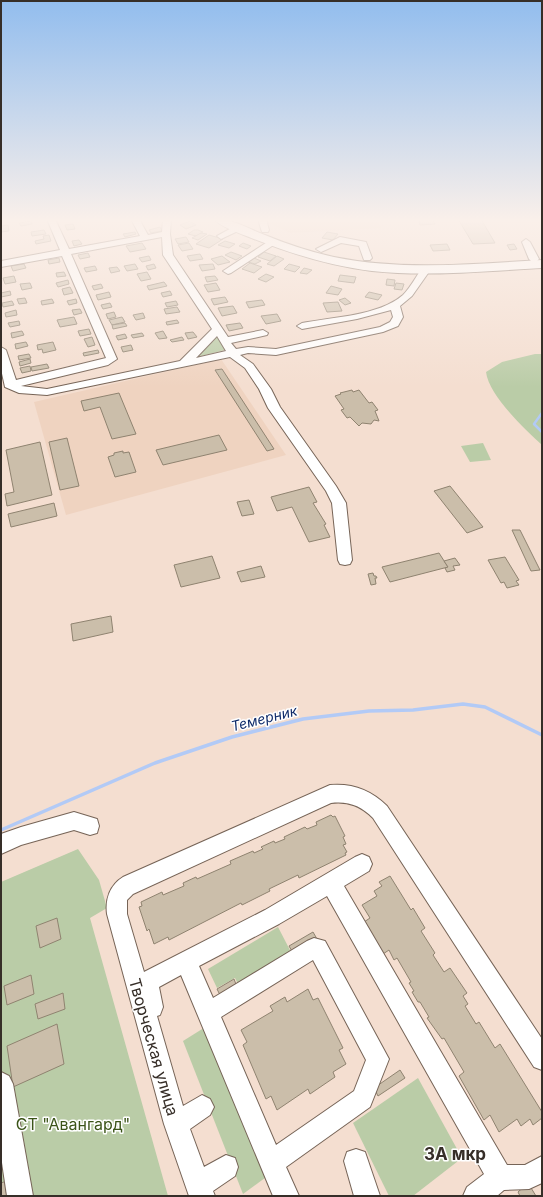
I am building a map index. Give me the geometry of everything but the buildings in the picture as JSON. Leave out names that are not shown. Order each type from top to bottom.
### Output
[{"type":"street","points":[[6,385],[104,363],[112,359],[75,275]]},
{"type":"street","points":[[181,275],[224,341],[237,358],[249,366],[265,389],[274,408],[339,502],[345,560]]},
{"type":"street","points":[[302,326],[374,312],[394,305],[414,288],[422,275]]},
{"type":"street","points":[[288,354],[383,329],[394,324],[398,317],[394,305]]},
{"type":"street","points":[[184,363],[217,330]]},
{"type":"street","points":[[224,341],[263,333]]},
{"type":"street","points":[[1,350],[6,385]]},
{"type":"street","points":[[6,385],[19,390],[47,392],[248,350],[302,355]]},
{"type":"street","name":"Творческая улица","points":[[200,1191],[117,914],[116,903],[118,895],[124,887],[130,884],[330,794],[347,793],[355,795],[369,801],[380,812],[542,1059]]},
{"type":"street","points":[[1,844],[21,836],[74,821],[90,826]]},
{"type":"street","points":[[202,1107],[179,1122],[148,989],[150,982],[154,977],[272,917],[362,864]]},
{"type":"street","points":[[331,883],[500,1178]]},
{"type":"street","points":[[208,1013],[314,948],[318,948],[376,1054],[378,1059],[377,1064],[362,1099],[271,1163]]},
{"type":"street","points":[[186,961],[286,1196]]},
{"type":"street","points":[[1,1084],[7,1154],[20,1196]]},
{"type":"street","points":[[356,1161],[367,1196]]},
{"type":"street","points":[[200,1191],[226,1167]]},
{"type":"street","points":[[476,1196],[500,1178],[529,1178],[542,1168]]},
{"type":"shaded area","points":[[221,359],[286,455],[66,515],[34,402]]},
{"type":"green space","points":[[216,335],[225,350],[197,357],[198,354]]},
{"type":"green space","points":[[535,354],[542,354],[542,445],[509,412],[494,391],[486,372],[502,362]]},
{"type":"green space","points":[[483,443],[491,460],[470,462],[461,446]]},
{"type":"green space","name":"СТ \"Авангард\"","points":[[78,849],[99,880],[107,908],[90,918],[168,1196],[1,1196],[1,882]]},
{"type":"green space","points":[[278,927],[292,954],[239,986],[235,978],[217,988],[208,969]]},
{"type":"green space","points":[[207,1026],[269,1175],[243,1194],[183,1041]]},
{"type":"green space","points":[[418,1078],[462,1158],[413,1196],[389,1196],[353,1123]]},
{"type":"waterway","name":"Темерник","points":[[542,413],[534,424],[542,432]]},
{"type":"waterway","name":"Темерник","points":[[1,830],[155,763],[232,737],[303,719],[369,711],[413,710],[463,704],[485,707],[542,735]]},
{"type":"district","name":"3А мкр","points":[[455,1154]]}]
